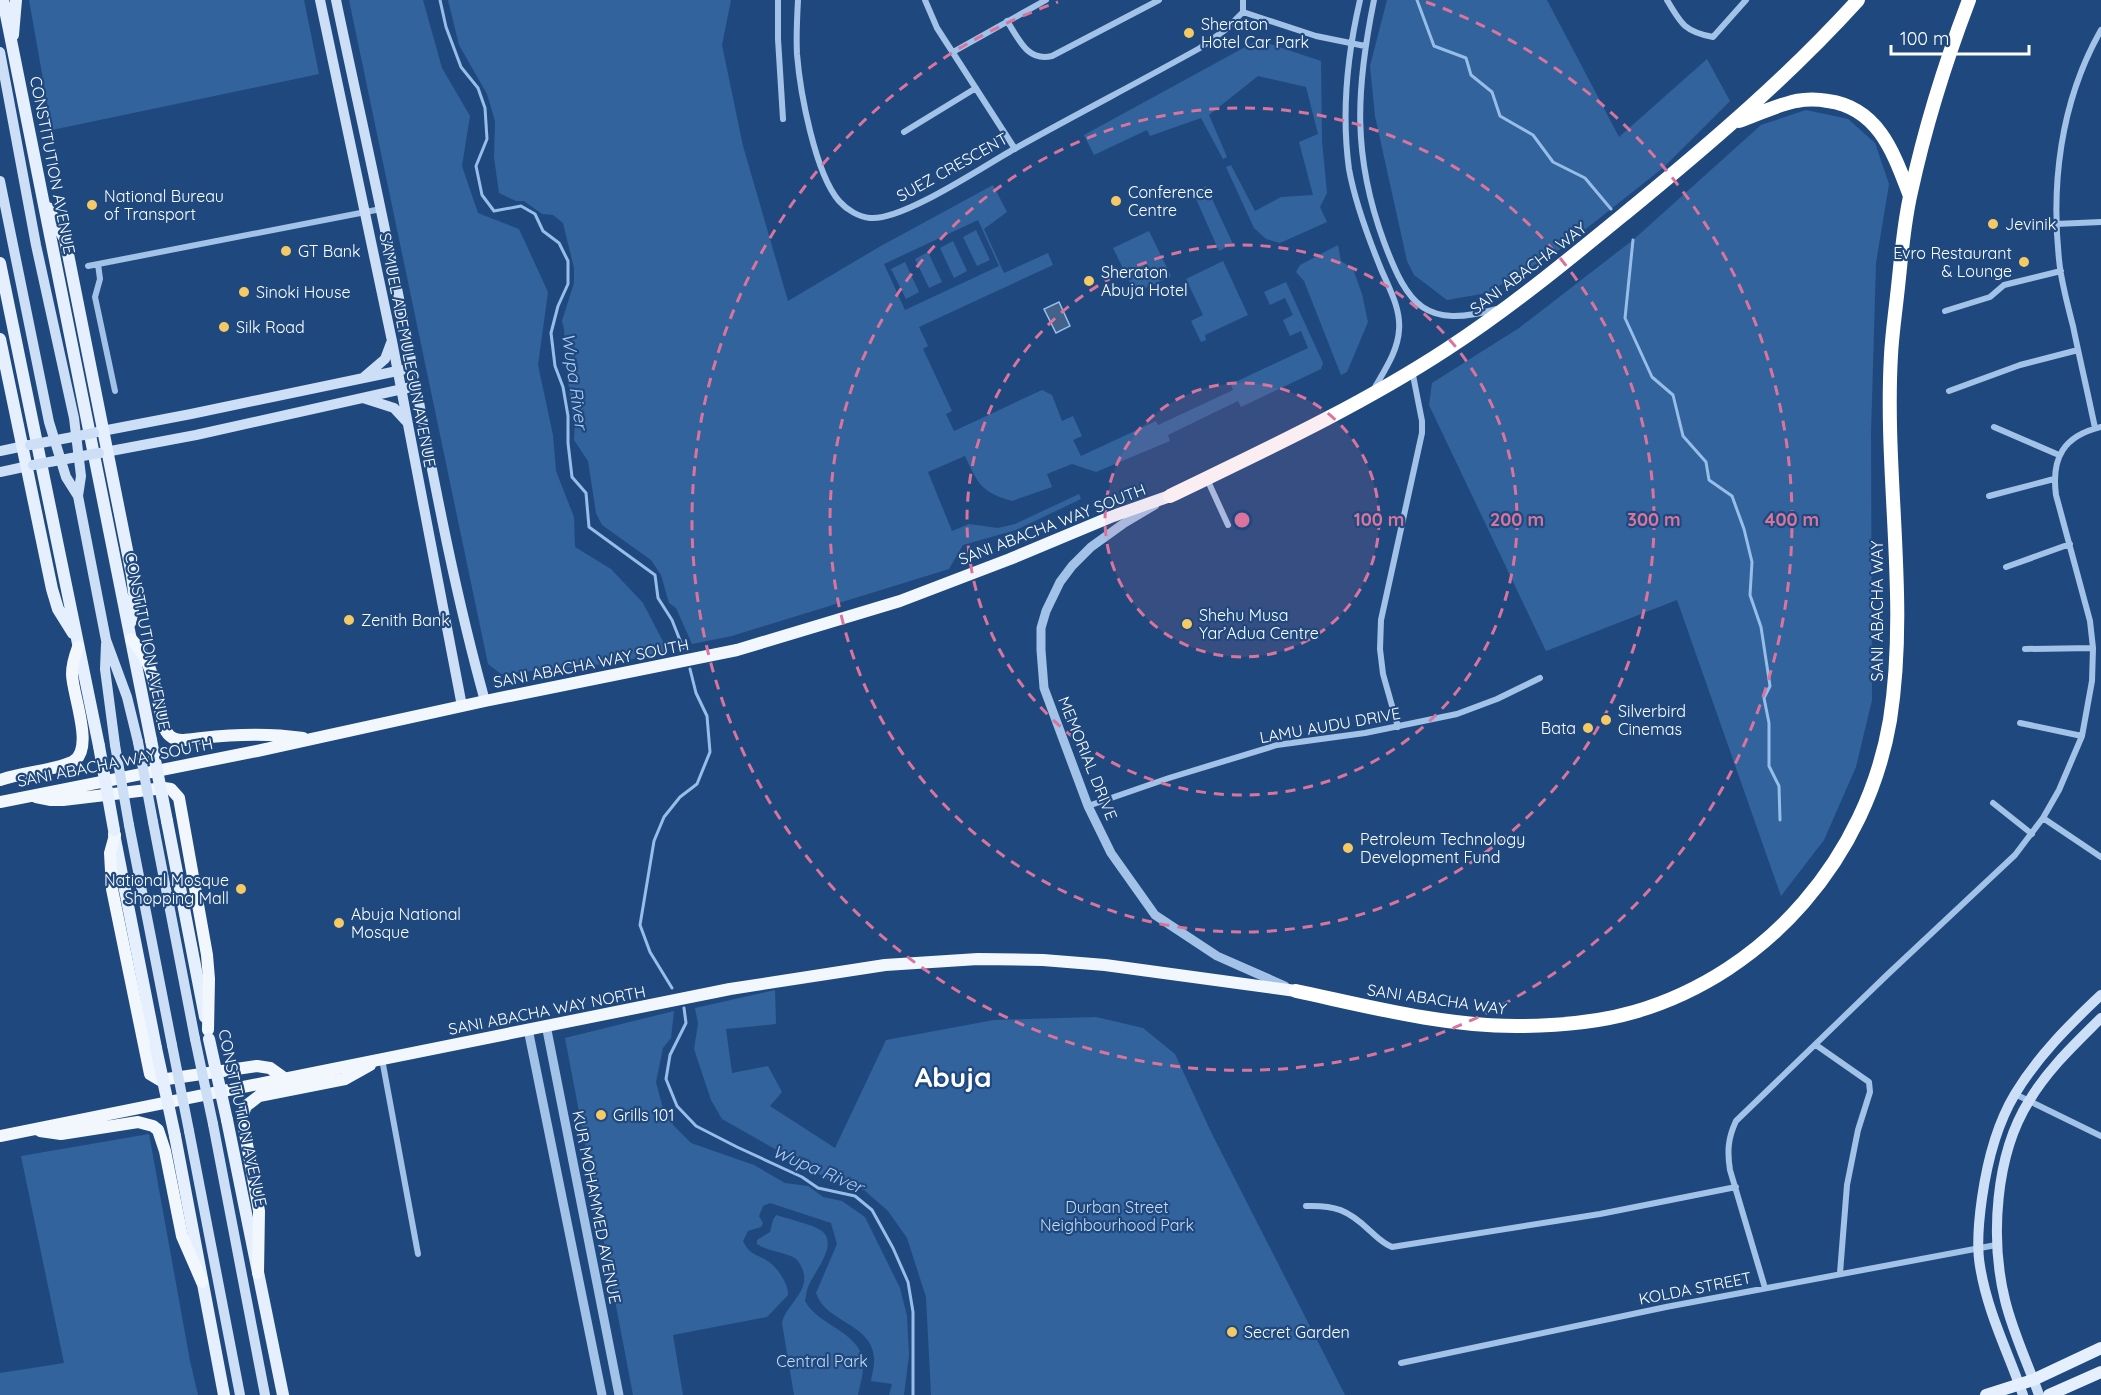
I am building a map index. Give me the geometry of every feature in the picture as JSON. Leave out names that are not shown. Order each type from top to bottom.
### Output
[{"type":"highway","name":"SANI ABACHA WAY","points":[[1170,496],[1372,393],[1446,349],[1539,284],[1711,142],[1785,75],[1858,0]]},
{"type":"highway","name":"SANI ABACHA WAY","points":[[1105,965],[1296,991],[1471,1024],[1514,1026],[1582,1022],[1609,1019],[1637,1011],[1709,980],[1767,938],[1804,904],[1848,842],[1863,813],[1875,781],[1890,718],[1896,661],[1897,621],[1889,435],[1891,353],[1910,196],[1947,59],[1969,0]]},
{"type":"highway","points":[[1732,123],[1796,101],[1814,99],[1848,105],[1875,124],[1887,140],[1910,196]]},
{"type":"highway","name":"SANI ABACHA WAY SOUTH","points":[[0,802],[175,768],[485,701],[737,650],[900,601],[1113,516],[1170,496]]},
{"type":"highway","points":[[130,633],[148,660],[162,722],[173,738],[184,740],[257,734],[314,739]]},
{"type":"highway","points":[[0,780],[19,773],[75,761],[81,754],[83,735],[72,674],[77,642]]},
{"type":"highway","points":[[32,795],[51,800],[164,788],[176,792],[179,798],[207,955],[208,1035]]},
{"type":"highway","points":[[114,832],[110,853],[112,889],[150,1074],[160,1080],[257,1066],[270,1068],[284,1078]]},
{"type":"highway","name":"SANI ABACHA WAY NORTH","points":[[0,1136],[730,989],[885,965],[1016,959],[1105,965]]},
{"type":"highway","points":[[258,1273],[260,1230],[257,1198],[243,1122],[246,1106],[259,1096],[345,1079],[382,1059]]},
{"type":"highway","points":[[33,1130],[61,1134],[133,1122],[153,1126],[161,1136],[178,1219],[189,1255],[202,1282]]},
{"type":"main road","name":"CONSTITUTION AVENUE","points":[[3,0],[208,1035],[283,1395]]},
{"type":"main road","points":[[11,42],[16,0]]},
{"type":"main road","name":"SAMUEL ADEMULEGUN AVENUE","points":[[320,0],[392,341],[462,706]]},
{"type":"main road","name":"SAMUEL ADEMULEGUN AVENUE","points":[[336,0],[382,209],[416,387],[473,657],[485,701]]},
{"type":"main road","name":"CONSTITUTION AVENUE","points":[[0,52],[36,245],[74,418],[81,476],[78,496],[106,640],[127,697],[138,742],[265,1395]]},
{"type":"main road","name":"CONSTITUTION AVENUE","points":[[0,181],[57,451],[66,477],[78,496]]},
{"type":"main road","points":[[43,198],[65,239],[99,432],[134,588],[130,633]]},
{"type":"main road","points":[[0,263],[99,746],[224,1395]]},
{"type":"main road","points":[[0,339],[26,446],[52,589],[62,616],[77,642]]},
{"type":"main road","points":[[362,379],[386,359],[392,341]]},
{"type":"main road","points":[[0,451],[413,368]]},
{"type":"main road","points":[[0,472],[196,435],[416,387]]},
{"type":"main road","points":[[363,398],[394,408],[406,421]]},
{"type":"main road","name":"CONSTITUTION AVENUE","points":[[106,640],[105,669],[129,825],[240,1395]]},
{"type":"main road","points":[[2021,1390],[1989,1304],[1979,1264],[1979,1218],[1984,1183],[2005,1113],[2015,1094],[2046,1051],[2101,994]]},
{"type":"main road","points":[[2039,1395],[2005,1300],[1996,1245],[2000,1185],[2010,1146],[2019,1120],[2029,1101],[2060,1060],[2101,1018]]},
{"type":"main road","points":[[1986,1395],[2021,1390],[2033,1380],[2101,1348]]},
{"type":"main road","points":[[2049,1395],[2101,1372]]},
{"type":"street","points":[[778,0],[783,119]]},
{"type":"street","name":"SUEZ CRESCENT","points":[[798,0],[797,57],[808,124],[830,188],[840,202],[853,213],[870,218],[887,217],[915,206],[1015,148],[1200,48],[1225,30],[1243,12]]},
{"type":"street","points":[[925,0],[937,28],[1015,148]]},
{"type":"street","points":[[953,52],[1046,0]]},
{"type":"street","points":[[1007,21],[1028,51],[1041,59],[1052,56],[1159,0]]},
{"type":"street","points":[[1243,0],[1243,12],[1316,36],[1365,46]]},
{"type":"street","points":[[1360,0],[1350,44],[1346,118],[1350,170],[1365,227],[1393,296],[1400,327],[1388,365],[1372,393]]},
{"type":"street","points":[[1374,0],[1365,46],[1359,100],[1364,170],[1377,223],[1395,272],[1409,297],[1423,308],[1453,317],[1478,315],[1506,307]]},
{"type":"street","points":[[1667,0],[1684,28],[1696,34],[1713,37],[1746,0]]},
{"type":"street","points":[[1765,1288],[1727,1153],[1729,1136],[1736,1121],[2015,855],[2043,818],[2071,766],[2082,736],[2092,681],[2093,648],[2090,621],[2056,495],[2054,478],[2059,455],[2066,444],[2098,428],[2061,271],[2056,224],[2059,165],[2066,124],[2077,79],[2101,30]]},
{"type":"street","points":[[904,132],[976,88]]},
{"type":"street","points":[[88,266],[382,209]]},
{"type":"street","points":[[2056,224],[2101,222]]},
{"type":"street","points":[[98,264],[100,279],[95,297],[115,391]]},
{"type":"street","points":[[1945,311],[1990,297],[2004,285],[2061,271]]},
{"type":"street","points":[[1949,391],[2020,365],[2078,350]]},
{"type":"street","points":[[1398,727],[1383,674],[1380,648],[1381,620],[1422,433],[1422,421],[1412,369]]},
{"type":"street","points":[[1994,427],[2059,455]]},
{"type":"street","points":[[1207,478],[1228,525]]},
{"type":"street","points":[[1989,496],[2054,478]]},
{"type":"street","name":"MEMORIAL DRIVE","points":[[1170,496],[1123,524],[1091,547],[1072,566],[1052,598],[1041,628],[1044,687],[1088,806],[1111,853],[1155,915],[1216,956],[1296,991]]},
{"type":"street","points":[[2006,567],[2070,544]]},
{"type":"street","points":[[2025,649],[2093,648]]},
{"type":"street","name":"LAMU AUDU DRIVE","points":[[1088,806],[1277,745],[1398,727],[1457,714],[1497,699],[1540,678]]},
{"type":"street","points":[[2020,723],[2082,736]]},
{"type":"street","points":[[1993,803],[2031,834]]},
{"type":"street","points":[[2043,818],[2101,857]]},
{"type":"street","name":"KUR MOHAMMED AVENUE","points":[[546,1025],[619,1395]]},
{"type":"street","name":"KUR MOHAMMED AVENUE","points":[[528,1029],[602,1395]]},
{"type":"street","points":[[1816,1045],[1869,1082],[1870,1092],[1858,1130],[1846,1185],[1840,1273]]},
{"type":"street","points":[[382,1059],[418,1254]]},
{"type":"street","points":[[2015,1094],[2101,1136]]},
{"type":"street","points":[[1306,1206],[1328,1205],[1344,1211],[1358,1219],[1383,1244],[1392,1247],[1600,1214],[1736,1187]]},
{"type":"street","name":"KOLDA STREET","points":[[1401,1362],[1666,1306],[1996,1245]]},
{"type":"green space","points":[[29,0],[304,0],[319,74],[52,130]]},
{"type":"green space","points":[[349,0],[423,0],[442,68],[470,116],[462,166],[478,213],[519,229],[548,292],[538,365],[553,435],[556,471],[574,517],[575,547],[611,569],[643,603],[668,651],[615,663],[501,674],[488,664]]},
{"type":"green space","points":[[448,0],[731,0],[722,45],[743,146],[788,301],[879,247],[993,185],[1007,212],[984,229],[1004,273],[1048,253],[1053,265],[919,327],[928,346],[923,349],[952,411],[946,414],[954,431],[1042,390],[1052,395],[1062,421],[1073,416],[1082,436],[1073,440],[1081,456],[1156,421],[1158,425],[1233,390],[1231,384],[1308,348],[1301,331],[1290,336],[1283,320],[1293,315],[1285,298],[1270,305],[1264,292],[1286,282],[1323,363],[1321,369],[1241,407],[1238,401],[1168,435],[1170,441],[1096,472],[1072,464],[1047,474],[1052,487],[1012,501],[993,494],[982,486],[973,474],[965,456],[928,472],[952,531],[969,524],[998,528],[1015,524],[1079,494],[1081,499],[1016,530],[963,545],[949,569],[732,636],[692,644],[676,608],[669,603],[661,575],[651,560],[602,525],[596,513],[588,461],[574,440],[575,421],[566,366],[562,321],[574,283],[574,268],[563,223],[553,215],[542,214],[524,201],[516,201],[499,193],[494,157],[495,121],[487,94],[459,45]],"holes":[[[978,220],[999,266],[905,310],[884,264]]]},
{"type":"green space","points":[[1387,0],[1547,0],[1619,137],[1707,59],[1730,101],[1664,167],[1558,251],[1487,293],[1447,300],[1414,275],[1407,261],[1375,116],[1370,66]]},
{"type":"green space","points":[[1258,40],[1321,61],[1322,141],[1327,193],[1320,207],[1327,222],[1280,243],[1266,239],[1254,228],[1226,167],[1231,165],[1255,211],[1281,197],[1313,195],[1299,142],[1318,134],[1306,87],[1258,76],[1209,115],[1227,157],[1223,159],[1201,118],[1150,136],[1147,130],[1094,155],[1084,135]]},
{"type":"green space","points":[[1806,110],[1848,119],[1875,143],[1889,184],[1876,263],[1871,433],[1872,700],[1856,767],[1824,840],[1781,896],[1677,600],[1546,651],[1429,405],[1432,383],[1519,328],[1633,240],[1761,125]]},
{"type":"green space","points":[[1206,186],[1233,244],[1219,251],[1193,192]]},
{"type":"green space","points":[[976,230],[990,260],[977,266],[963,237]]},
{"type":"green space","points":[[1149,231],[1171,276],[1135,293],[1113,248]]},
{"type":"green space","points":[[953,241],[967,271],[954,278],[940,248]]},
{"type":"green space","points":[[1338,245],[1341,261],[1353,269],[1362,294],[1368,322],[1347,372],[1341,375],[1304,281],[1296,272],[1300,265]]},
{"type":"green space","points":[[928,252],[942,282],[929,288],[915,259]]},
{"type":"green space","points":[[1223,261],[1248,315],[1205,335],[1206,340],[1201,342],[1191,321],[1203,315],[1186,279]]},
{"type":"green space","points":[[905,262],[919,292],[906,299],[891,269]]},
{"type":"green space","name":"Durban Street Neighbourhood Park","points":[[775,990],[776,1024],[726,1029],[732,1073],[768,1066],[782,1092],[770,1106],[835,1148],[886,1040],[994,1020],[1096,1017],[1143,1028],[1175,1054],[1211,1132],[1345,1395],[931,1395],[926,1297],[907,1238],[888,1211],[864,1190],[828,1179],[722,1119],[711,1100],[694,1049],[698,1024],[695,1008]]},
{"type":"green space","points":[[674,1011],[671,1038],[663,1048],[656,1082],[662,1105],[674,1126],[691,1143],[754,1165],[785,1183],[808,1186],[823,1197],[842,1201],[865,1217],[900,1288],[907,1316],[909,1355],[904,1395],[889,1395],[892,1384],[871,1381],[874,1357],[871,1346],[857,1330],[829,1311],[821,1303],[816,1293],[837,1244],[831,1223],[770,1203],[763,1206],[759,1216],[763,1223],[761,1227],[748,1231],[743,1241],[751,1252],[775,1268],[785,1281],[788,1295],[767,1317],[673,1335],[683,1395],[633,1395],[565,1038]]},
{"type":"green space","points":[[149,1134],[198,1395],[0,1395],[0,1373],[64,1363],[21,1156]]},
{"type":"green space","name":"Central Park","points":[[776,1215],[812,1226],[822,1231],[826,1237],[828,1244],[826,1251],[808,1287],[805,1301],[819,1317],[855,1343],[863,1362],[858,1395],[794,1395],[782,1323],[804,1284],[804,1276],[797,1260],[757,1244],[757,1240],[770,1232]]},
{"type":"shaded area","points":[[1059,302],[1070,326],[1056,333],[1044,309]]},
{"type":"waterway","name":"Wupa River","points":[[440,0],[446,27],[461,67],[478,88],[485,108],[487,139],[476,166],[482,195],[494,211],[521,206],[535,214],[543,231],[559,243],[568,261],[568,284],[558,306],[551,333],[555,366],[563,387],[568,416],[572,477],[586,493],[589,527],[655,575],[658,598],[672,620],[683,648]]},
{"type":"waterway","points":[[1417,0],[1434,46],[1466,58],[1471,75],[1492,92],[1500,116],[1533,135],[1553,162],[1585,178],[1611,209]]},
{"type":"waterway","points":[[1633,240],[1625,318],[1652,377],[1673,395],[1683,436],[1706,462],[1709,480],[1732,496],[1744,529],[1752,562],[1750,595],[1761,627],[1770,686],[1764,698],[1769,723],[1769,766],[1779,786],[1780,820]]},
{"type":"waterway","name":"Wupa River","points":[[672,988],[650,952],[640,925],[654,841],[664,817],[680,797],[697,784],[710,752],[707,716],[696,693],[690,669]]},
{"type":"waterway","name":"Wupa River","points":[[684,1008],[686,1023],[670,1055],[666,1079],[677,1106],[696,1126],[802,1177],[818,1188],[855,1196],[872,1210],[908,1282],[913,1312],[913,1395]]},
{"type":"place","name":"Sheraton Hotel Car Park","points":[[1189,33]]},
{"type":"place","name":"Conference Centre","points":[[1116,201]]},
{"type":"place","name":"National Bureau of Transport","points":[[92,205]]},
{"type":"place","name":"Jevinik","points":[[1993,224]]},
{"type":"place","name":"GT Bank","points":[[286,251]]},
{"type":"place","name":"Evro Restaurant & Lounge","points":[[2024,262]]},
{"type":"place","name":"Sheraton Abuja Hotel","points":[[1089,281]]},
{"type":"place","name":"Sinoki House","points":[[244,292]]},
{"type":"place","name":"Silk Road","points":[[224,327]]},
{"type":"place","name":"Zenith Bank","points":[[349,620]]},
{"type":"place","name":"Shehu Musa Yar’Adua Centre","points":[[1187,624]]},
{"type":"place","name":"Silverbird Cinemas","points":[[1606,720]]},
{"type":"place","name":"Bata","points":[[1588,728]]},
{"type":"place","name":"Petroleum Technology Development Fund","points":[[1348,848]]},
{"type":"place","name":"National Mosque Shopping Mall","points":[[241,889]]},
{"type":"place","name":"Abuja National Mosque","points":[[339,923]]},
{"type":"place","name":"Grills 101","points":[[601,1115]]},
{"type":"place","name":"Secret Garden","points":[[1232,1332]]},
{"type":"district","name":"Abuja","points":[[953,1076]]}]
